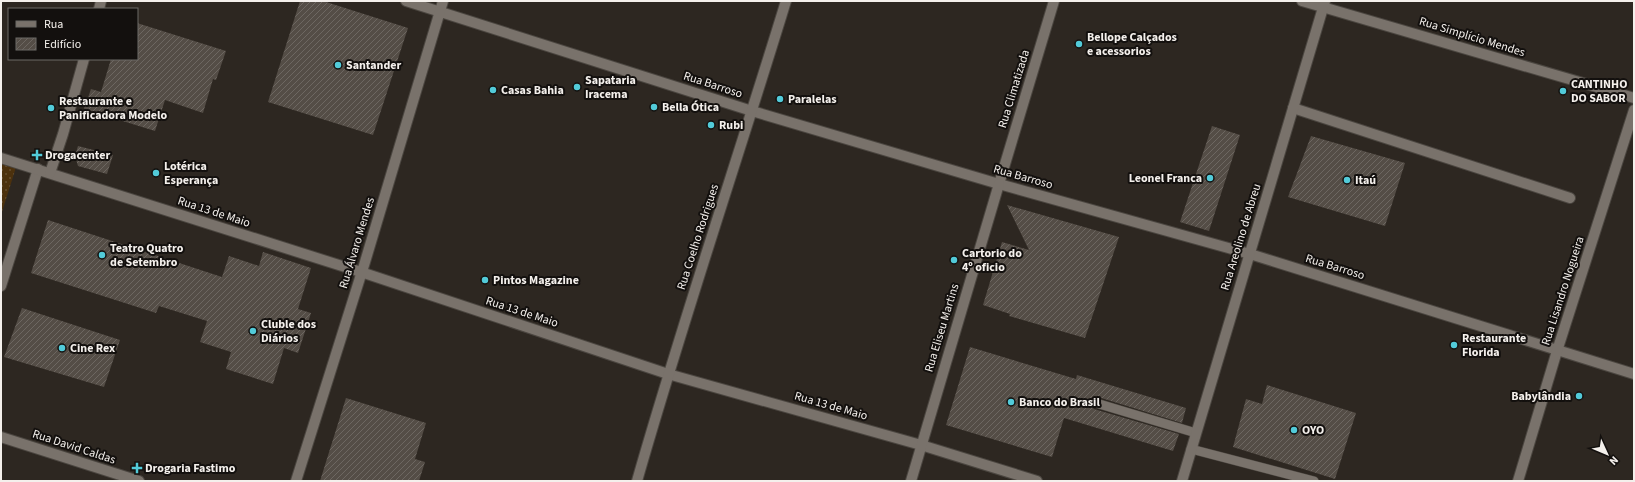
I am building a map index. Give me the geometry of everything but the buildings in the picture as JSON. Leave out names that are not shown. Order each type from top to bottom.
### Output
[{"type":"street","name":"Rua Barroso","points":[[406,1],[752,111],[999,184],[1250,254],[1634,374]]},
{"type":"street","name":"Rua Álvaro Mendes","points":[[296,481],[443,1]]},
{"type":"street","name":"Rua Coelho Rodrigues","points":[[637,481],[668,374],[786,1]]},
{"type":"street","name":"Rua Climatizada","points":[[999,184],[1054,1]]},
{"type":"street","name":"Rua Simplício Mendes","points":[[1302,1],[1324,4],[1469,51],[1634,98]]},
{"type":"street","name":"Rua Areolino de Abreu","points":[[1182,481],[1324,4]]},
{"type":"street","points":[[50,173],[63,134],[84,60]]},
{"type":"street","points":[[1293,108],[1570,198]]},
{"type":"street","name":"Rua Lisandro Nogueira","points":[[1518,481],[1557,351],[1634,110]]},
{"type":"street","name":"Rua 13 de Maio","points":[[1,158],[361,272],[668,374],[921,445],[1037,481]]},
{"type":"street","points":[[1,286],[38,170]]},
{"type":"street","name":"Rua Eliseu Martins","points":[[911,481],[999,184]]},
{"type":"street","name":"Rua David Caldas","points":[[1,437],[139,481]]},
{"type":"lane","points":[[1096,403],[1196,433]]},
{"type":"lane","points":[[1191,449],[1314,481]]},
{"type":"shaded area","points":[[1,159],[17,164],[1,215]]},
{"type":"place","name":"Bellope Calçados e acessorios","points":[[1079,44]]},
{"type":"place","name":"Santander","points":[[338,65]]},
{"type":"place","name":"Sapataria Iracema","points":[[577,87]]},
{"type":"place","name":"Casas Bahia","points":[[493,90]]},
{"type":"place","name":"CANTINHO DO SABOR","points":[[1563,91]]},
{"type":"place","name":"Paralelas","points":[[780,99]]},
{"type":"place","name":"Bella Ótica","points":[[654,107]]},
{"type":"place","name":"Restaurante e Panificadora Modelo","points":[[51,108]]},
{"type":"place","name":"Rubi","points":[[711,125]]},
{"type":"place","name":"Drogacenter","points":[[37,155]]},
{"type":"place","name":"Lotérica Esperança","points":[[156,173]]},
{"type":"place","name":"Leonel Franca","points":[[1210,178]]},
{"type":"place","name":"Itaú","points":[[1347,180]]},
{"type":"place","name":"Teatro Quatro de Setembro","points":[[102,255]]},
{"type":"place","name":"Cartorio do 4º oficio","points":[[954,260]]},
{"type":"place","name":"Pintos Magazine","points":[[485,280]]},
{"type":"place","name":"Cluble dos Diários","points":[[253,331]]},
{"type":"place","name":"Restaurante Florida","points":[[1454,345]]},
{"type":"place","name":"Cine Rex","points":[[62,348]]},
{"type":"place","name":"Babylândia","points":[[1579,396]]},
{"type":"place","name":"Banco do Brasil","points":[[1011,402]]},
{"type":"place","name":"OYO","points":[[1294,430]]},
{"type":"place","name":"Drogaria Fastimo","points":[[137,468]]}]
